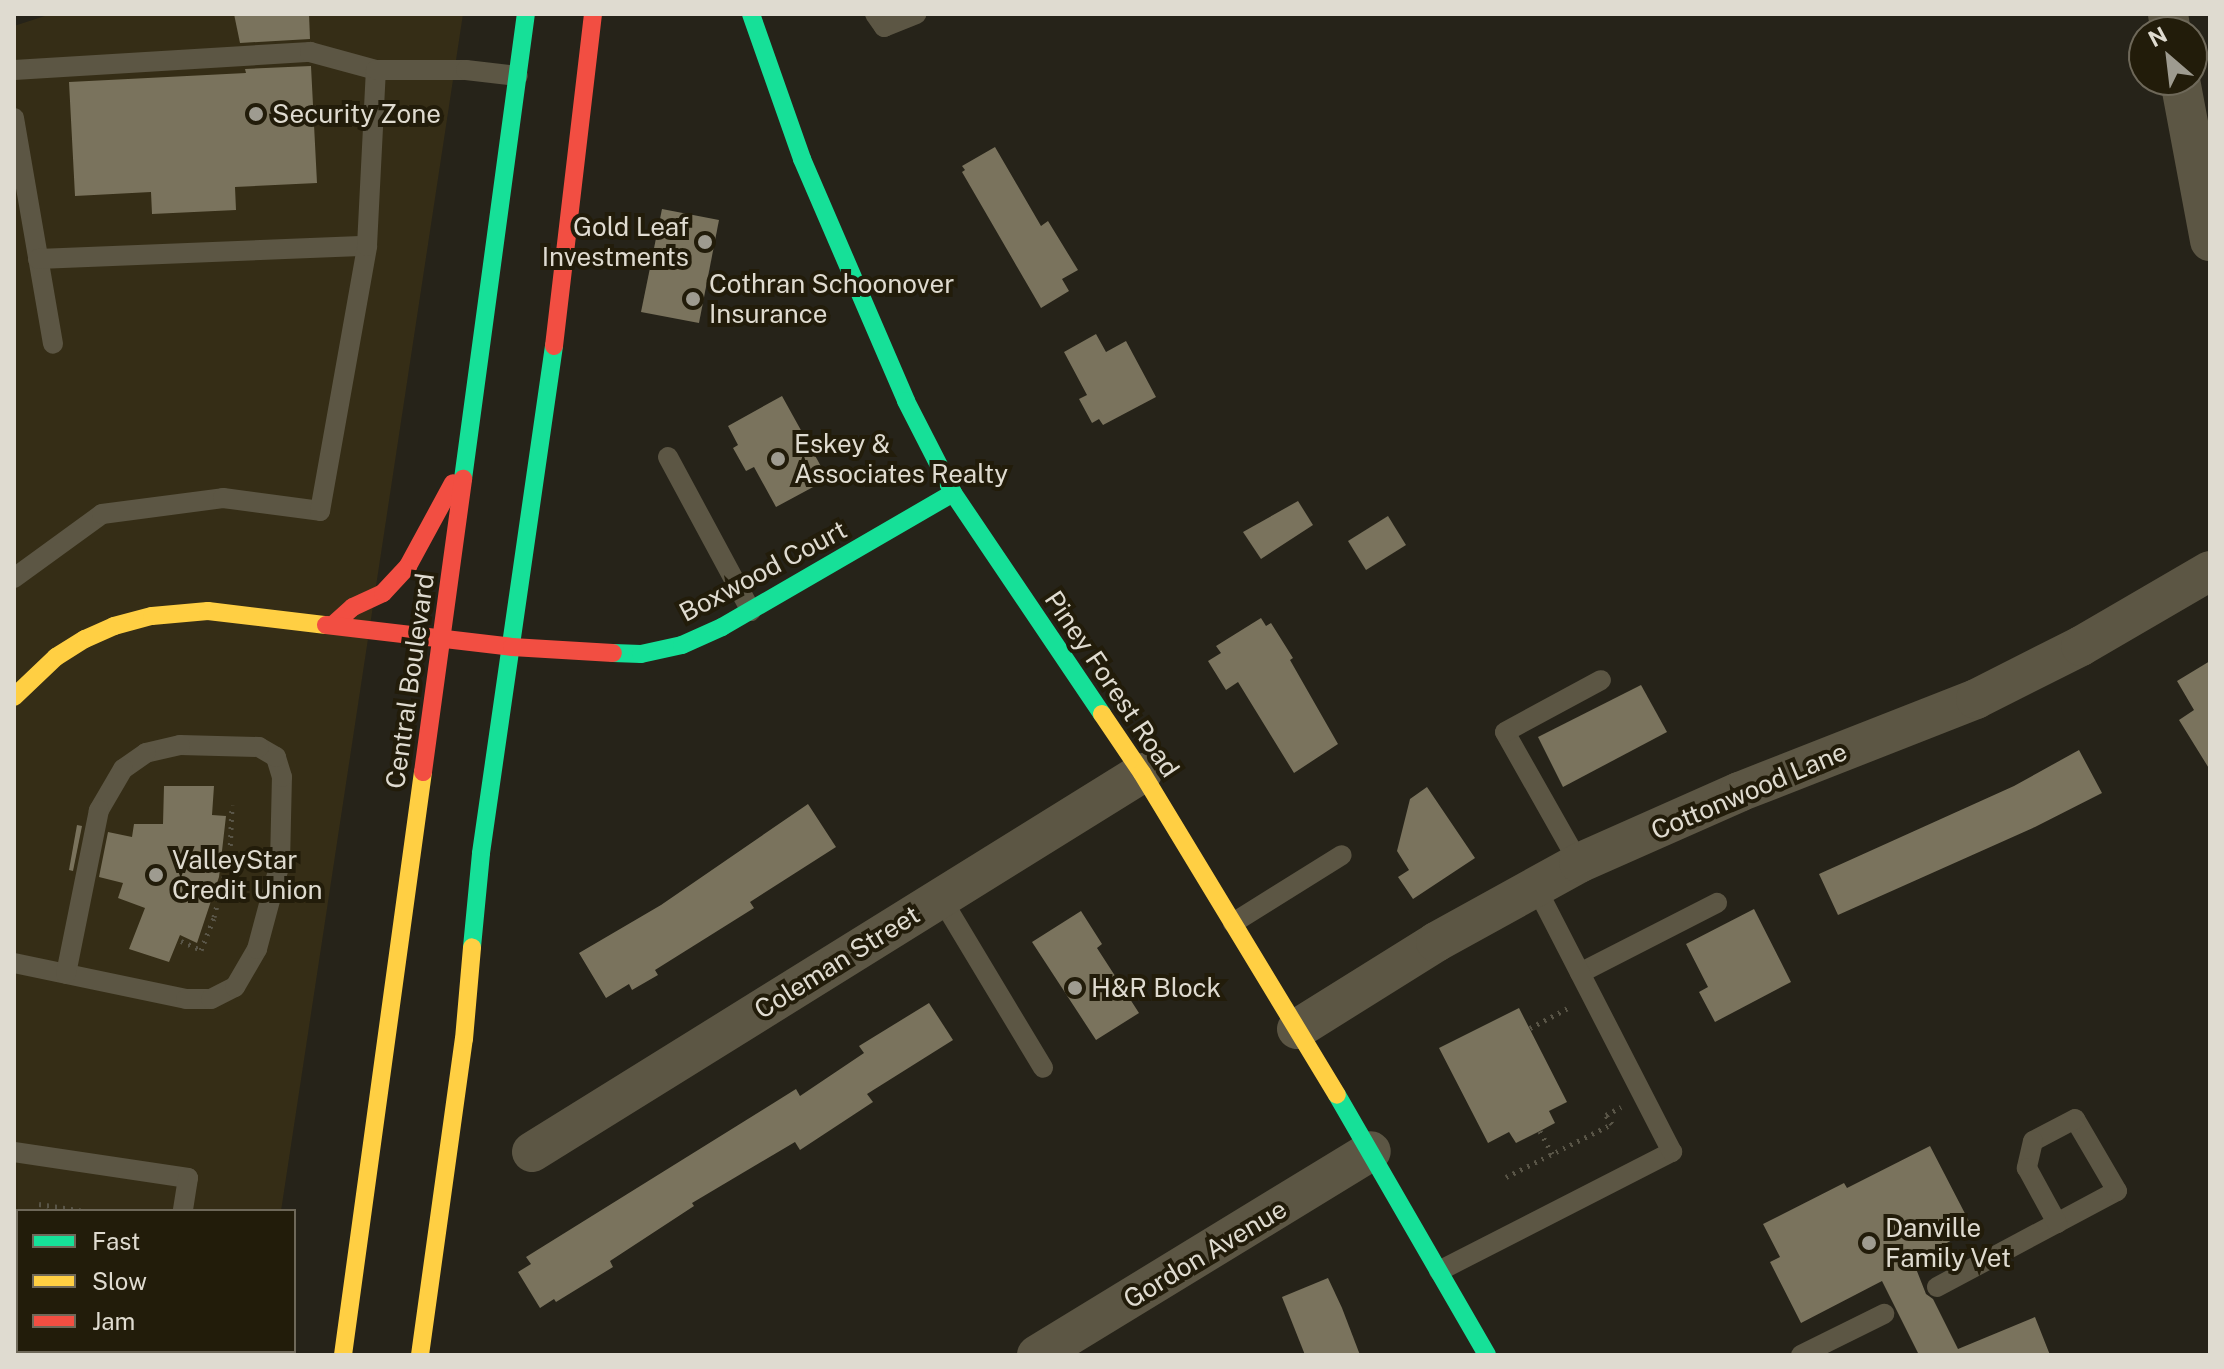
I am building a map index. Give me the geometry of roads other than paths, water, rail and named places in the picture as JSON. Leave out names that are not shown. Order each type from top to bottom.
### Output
[{"type":"main road","name":"Central Boulevard","points":[[343,1355],[443,640],[526,14]]},
{"type":"main road","points":[[420,1355],[464,1039],[481,853],[562,293],[593,14]]},
{"type":"main road","name":"Piney Forest Road","points":[[751,14],[802,159],[906,401],[953,493],[1142,773],[1371,1151],[1487,1355]]},
{"type":"main road","points":[[334,624],[353,607],[383,593],[408,566],[467,456]]},
{"type":"main road","name":"Boxwood Court","points":[[14,697],[56,657],[114,626],[152,616],[208,611],[512,647],[641,654],[682,645],[751,611],[953,493]]},
{"type":"main road","points":[[328,1323],[356,1266]]},
{"type":"street","points":[[2183,96],[2210,241]]},
{"type":"street","name":"Cottonwood Lane","points":[[1297,1029],[1436,942],[1579,863],[1739,792],[1976,699],[2081,646],[2210,571]]},
{"type":"street","name":"Coleman Street","points":[[532,1152],[1142,773]]},
{"type":"street","name":"Gordon Avenue","points":[[1037,1355],[1371,1151]]},
{"type":"lane","points":[[875,14],[884,27],[916,14]]},
{"type":"lane","points":[[14,70],[310,52],[376,70],[466,70],[518,76]]},
{"type":"lane","points":[[14,578],[102,514],[223,498],[320,511],[367,246],[376,70]]},
{"type":"lane","points":[[14,118],[53,344]]},
{"type":"lane","points":[[38,259],[367,246]]},
{"type":"lane","points":[[668,457],[751,611]]},
{"type":"lane","points":[[1579,863],[1505,732],[1601,680]]},
{"type":"lane","points":[[14,963],[66,974],[198,1000],[224,995],[235,987],[257,949],[275,893],[283,821],[282,777],[276,757],[259,747],[169,747],[146,753],[123,769],[99,810],[66,974]]},
{"type":"lane","points":[[1233,923],[1342,855]]},
{"type":"lane","points":[[1439,1271],[1672,1152],[1536,887]]},
{"type":"lane","points":[[941,898],[1043,1068]]},
{"type":"lane","points":[[1580,973],[1717,903]]},
{"type":"lane","points":[[1937,1287],[2057,1223],[2117,1191],[2075,1119],[2033,1141],[2027,1168],[2057,1223]]},
{"type":"lane","points":[[14,1152],[188,1178],[183,1209]]},
{"type":"lane","points":[[1801,1355],[1884,1314]]},
{"type":"place","name":"Security Zone","points":[[256,114]]},
{"type":"place","name":"Gold Leaf Investments","points":[[705,242]]},
{"type":"place","name":"Cothran Schoonover Insurance","points":[[693,299]]},
{"type":"place","name":"Eskey & Associates Realty","points":[[778,459]]},
{"type":"place","name":"ValleyStar Credit Union","points":[[156,875]]},
{"type":"place","name":"H&R Block","points":[[1075,988]]},
{"type":"place","name":"Danville Family Vet","points":[[1869,1243]]}]
